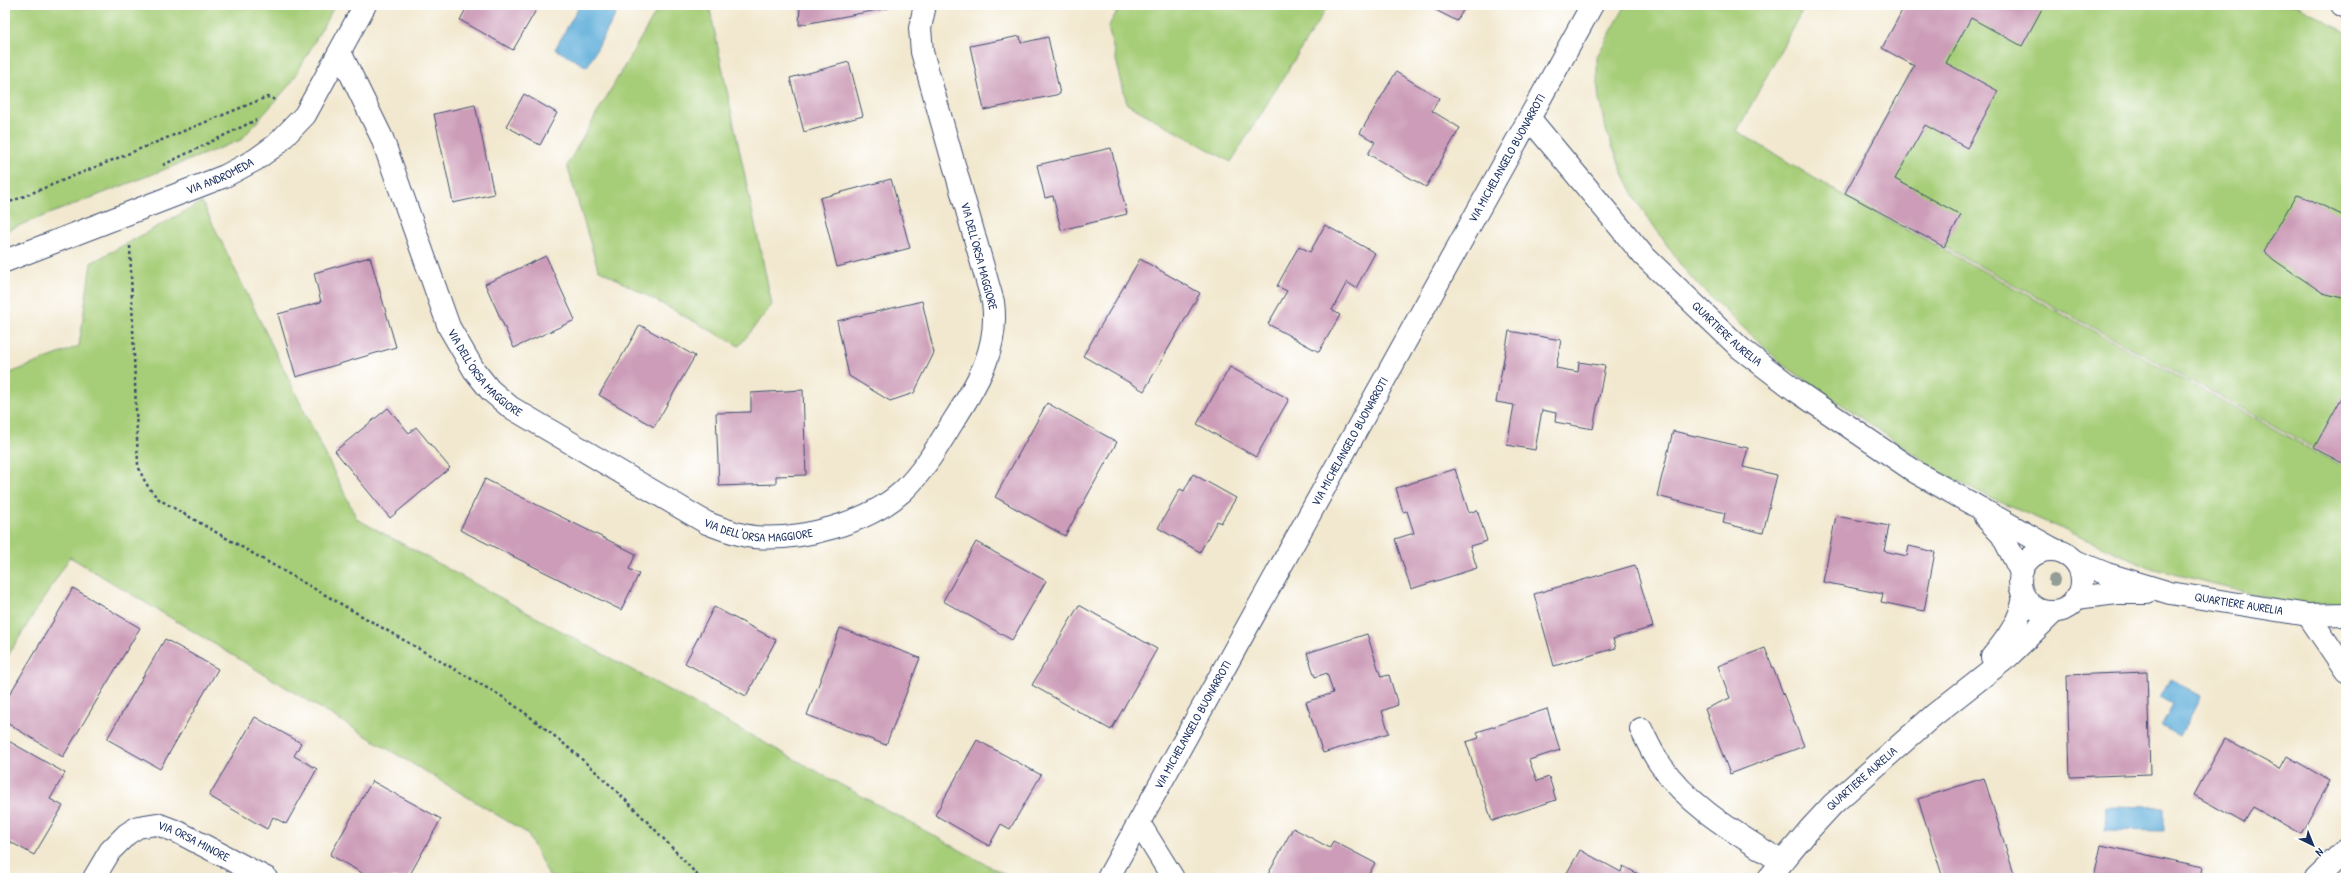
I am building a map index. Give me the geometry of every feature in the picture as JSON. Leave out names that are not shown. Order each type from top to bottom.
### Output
[{"type":"street","name":"VIA ANDROMEDA","points":[[5,261],[240,169],[276,145],[301,120],[311,105],[365,5]]},
{"type":"street","name":"VIA DELL'ORSA MAGGIORE","points":[[340,52],[382,138],[449,327],[465,356],[482,381],[519,412],[708,523],[742,535],[779,537],[829,528],[856,520],[883,506],[904,490],[932,455],[968,399],[979,381],[990,351],[995,324],[993,302],[922,52],[920,28],[925,5]]},
{"type":"street","points":[[2342,5],[2346,7]]},
{"type":"street","name":"VIA MICHELANGELO BUONARROTI","points":[[1108,878],[1530,119],[1586,9]]},
{"type":"street","name":"QUARTIERE AURELIA","points":[[1530,119],[1643,255],[1740,348],[1795,390],[1917,472],[1965,501],[2055,550]]},
{"type":"street","name":"QUARTIERE AURELIA","points":[[1965,501],[1998,529],[2011,549],[2021,572]]},
{"type":"street","points":[[2055,550],[2070,555],[2075,561],[2082,579],[2076,598],[2071,605],[2054,612],[2037,608],[2024,596],[2020,584],[2021,572],[2030,557],[2042,551],[2055,550]]},
{"type":"street","name":"QUARTIERE AURELIA","points":[[2075,561],[2107,574],[2170,593],[2308,615],[2346,614]]},
{"type":"street","name":"QUARTIERE AURELIA","points":[[2076,598],[2117,593],[2170,593]]},
{"type":"street","name":"QUARTIERE AURELIA","points":[[1964,690],[2008,637],[2020,614],[2024,596]]},
{"type":"street","name":"QUARTIERE AURELIA","points":[[1775,870],[1833,804],[1964,690],[2009,656],[2054,612]]},
{"type":"street","points":[[2308,615],[2346,671]]},
{"type":"street","points":[[1641,729],[1659,763],[1685,794],[1775,870]]},
{"type":"street","points":[[1139,823],[1173,878]]},
{"type":"street","name":"VIA ORSA MINORE","points":[[94,878],[110,851],[127,834],[138,826],[157,824],[178,832],[266,878]]},
{"type":"street","points":[[2316,878],[2346,849]]},
{"type":"path","points":[[5,204],[267,97],[311,105]]},
{"type":"path","points":[[156,168],[262,116]]},
{"type":"path","points":[[129,213],[138,465],[143,480],[152,493],[160,500],[501,696],[519,708],[563,741],[598,772],[655,828],[700,878]]},
{"type":"green space","points":[[5,5],[335,5],[292,82],[241,140],[5,231]]},
{"type":"green space","points":[[660,5],[709,5],[772,305],[739,346],[598,269],[567,165]]},
{"type":"green space","points":[[1121,5],[1324,5],[1327,7],[1231,162],[1127,104],[1108,27]]},
{"type":"green space","points":[[1626,5],[1805,5],[1737,131],[1834,190],[2346,468],[2346,605],[2300,604],[2154,569],[2002,503],[1945,475],[1782,364],[1701,288],[1682,267],[1638,203],[1622,171],[1607,133],[1599,100],[1597,56]]},
{"type":"green space","points":[[1947,5],[2297,5],[2346,32],[2346,465],[1845,193]]},
{"type":"green space","points":[[202,202],[357,519],[1011,878],[550,878],[527,833],[70,557],[5,660],[5,375],[79,346],[91,263]]},
{"type":"water","points":[[580,5],[604,5],[617,12],[587,67],[555,49]]},
{"type":"water","points":[[2170,679],[2201,696],[2180,736],[2161,726],[2173,704],[2160,697]]},
{"type":"water","points":[[2106,806],[2164,807],[2164,831],[2105,830]]},
{"type":"building","points":[[468,5],[539,5],[513,50],[460,20]]},
{"type":"building","points":[[800,5],[887,5],[888,8],[799,25]]},
{"type":"building","points":[[1426,5],[1466,5],[1457,21]]},
{"type":"building","points":[[1905,5],[2044,5],[2022,46],[1971,18],[1946,63],[1998,91],[1967,148],[1925,125],[1895,179],[1961,215],[1944,247],[1845,193],[1914,66],[1882,48]]},
{"type":"building","points":[[1020,36],[1021,43],[1048,37],[1060,94],[984,110],[970,46]]},
{"type":"building","points":[[849,62],[863,116],[804,132],[790,78]]},
{"type":"building","points":[[1396,72],[1439,98],[1432,111],[1460,128],[1426,187],[1368,154],[1375,142],[1360,133]]},
{"type":"building","points":[[524,94],[557,113],[540,145],[506,126]]},
{"type":"building","points":[[475,105],[494,194],[453,203],[434,114]]},
{"type":"building","points":[[1111,148],[1127,214],[1061,230],[1053,196],[1045,198],[1037,165]]},
{"type":"building","points":[[891,179],[910,248],[837,267],[820,198]]},
{"type":"building","points":[[2296,195],[2309,199],[2346,217],[2346,299],[2323,293],[2274,260],[2264,251]]},
{"type":"building","points":[[1325,225],[1375,253],[1356,288],[1347,282],[1332,310],[1340,315],[1319,352],[1268,324],[1287,291],[1277,286],[1299,246],[1310,252]]},
{"type":"building","points":[[546,256],[575,320],[514,348],[485,284]]},
{"type":"building","points":[[370,257],[396,347],[296,377],[278,314],[321,302],[314,273]]},
{"type":"building","points":[[1140,259],[1200,293],[1144,391],[1083,356]]},
{"type":"building","points":[[922,301],[934,353],[914,393],[890,401],[849,376],[837,321]]},
{"type":"building","points":[[640,325],[695,356],[654,427],[599,395]]},
{"type":"building","points":[[1509,331],[1561,340],[1556,368],[1578,372],[1579,362],[1605,366],[1593,429],[1555,422],[1556,413],[1542,410],[1535,450],[1507,445],[1514,405],[1496,402]]},
{"type":"building","points":[[1230,367],[1289,399],[1256,457],[1197,424]]},
{"type":"building","points":[[803,390],[806,475],[776,476],[776,484],[719,486],[716,413],[751,412],[751,393]]},
{"type":"building","points":[[2346,390],[2346,465],[2314,448]]},
{"type":"building","points":[[1047,403],[1117,442],[1065,536],[995,497]]},
{"type":"building","points":[[388,408],[409,433],[416,427],[450,468],[390,518],[335,451]]},
{"type":"building","points":[[1673,431],[1748,448],[1743,467],[1777,475],[1763,533],[1723,523],[1725,513],[1657,496]]},
{"type":"building","points":[[1455,469],[1469,513],[1477,510],[1487,541],[1470,546],[1477,568],[1411,589],[1395,539],[1414,533],[1407,511],[1403,512],[1396,488]]},
{"type":"building","points":[[1193,474],[1236,498],[1221,523],[1217,521],[1200,552],[1158,528],[1180,489],[1184,491]]},
{"type":"building","points":[[485,479],[636,554],[629,569],[639,574],[621,610],[460,530]]},
{"type":"building","points":[[1836,516],[1889,526],[1884,551],[1907,556],[1909,546],[1935,552],[1924,611],[1881,602],[1883,594],[1823,582]]},
{"type":"building","points":[[976,542],[1046,581],[1012,640],[943,601]]},
{"type":"building","points":[[1635,565],[1653,627],[1613,639],[1616,648],[1554,666],[1534,594]]},
{"type":"building","points":[[73,588],[140,628],[63,757],[5,722],[5,702]]},
{"type":"building","points":[[1079,605],[1157,649],[1111,730],[1032,685]]},
{"type":"building","points":[[714,607],[776,640],[746,696],[685,663]]},
{"type":"building","points":[[840,628],[920,658],[886,745],[807,715]]},
{"type":"building","points":[[1367,634],[1381,677],[1389,675],[1398,705],[1382,711],[1389,733],[1323,753],[1306,702],[1333,693],[1327,673],[1315,677],[1307,653]]},
{"type":"building","points":[[165,639],[218,669],[160,769],[107,739]]},
{"type":"building","points":[[1765,648],[1804,746],[1730,774],[1705,709],[1730,698],[1718,666]]},
{"type":"building","points":[[2147,672],[2150,774],[2070,777],[2067,675]]},
{"type":"building","points":[[1547,709],[1560,750],[1529,760],[1537,781],[1549,777],[1556,800],[1492,821],[1466,742],[1479,738],[1477,732]]},
{"type":"building","points":[[255,717],[301,743],[294,756],[317,769],[286,824],[273,817],[267,829],[209,796]]},
{"type":"building","points":[[5,739],[65,773],[50,799],[63,806],[34,855],[5,839]]},
{"type":"building","points":[[2225,739],[2280,769],[2287,756],[2330,781],[2301,834],[2253,807],[2244,823],[2194,795]]},
{"type":"building","points":[[977,740],[1041,775],[1010,829],[1001,824],[989,846],[935,815]]},
{"type":"building","points":[[1984,778],[2014,874],[2002,878],[1943,878],[1918,799]]},
{"type":"building","points":[[372,781],[441,819],[408,878],[371,878],[330,855]]},
{"type":"building","points":[[1293,828],[1330,848],[1333,841],[1375,863],[1367,878],[1266,878]]},
{"type":"building","points":[[2101,845],[2203,867],[2201,878],[2094,878]]},
{"type":"building","points":[[1580,850],[1621,872],[1623,866],[1646,878],[1564,878]]}]
